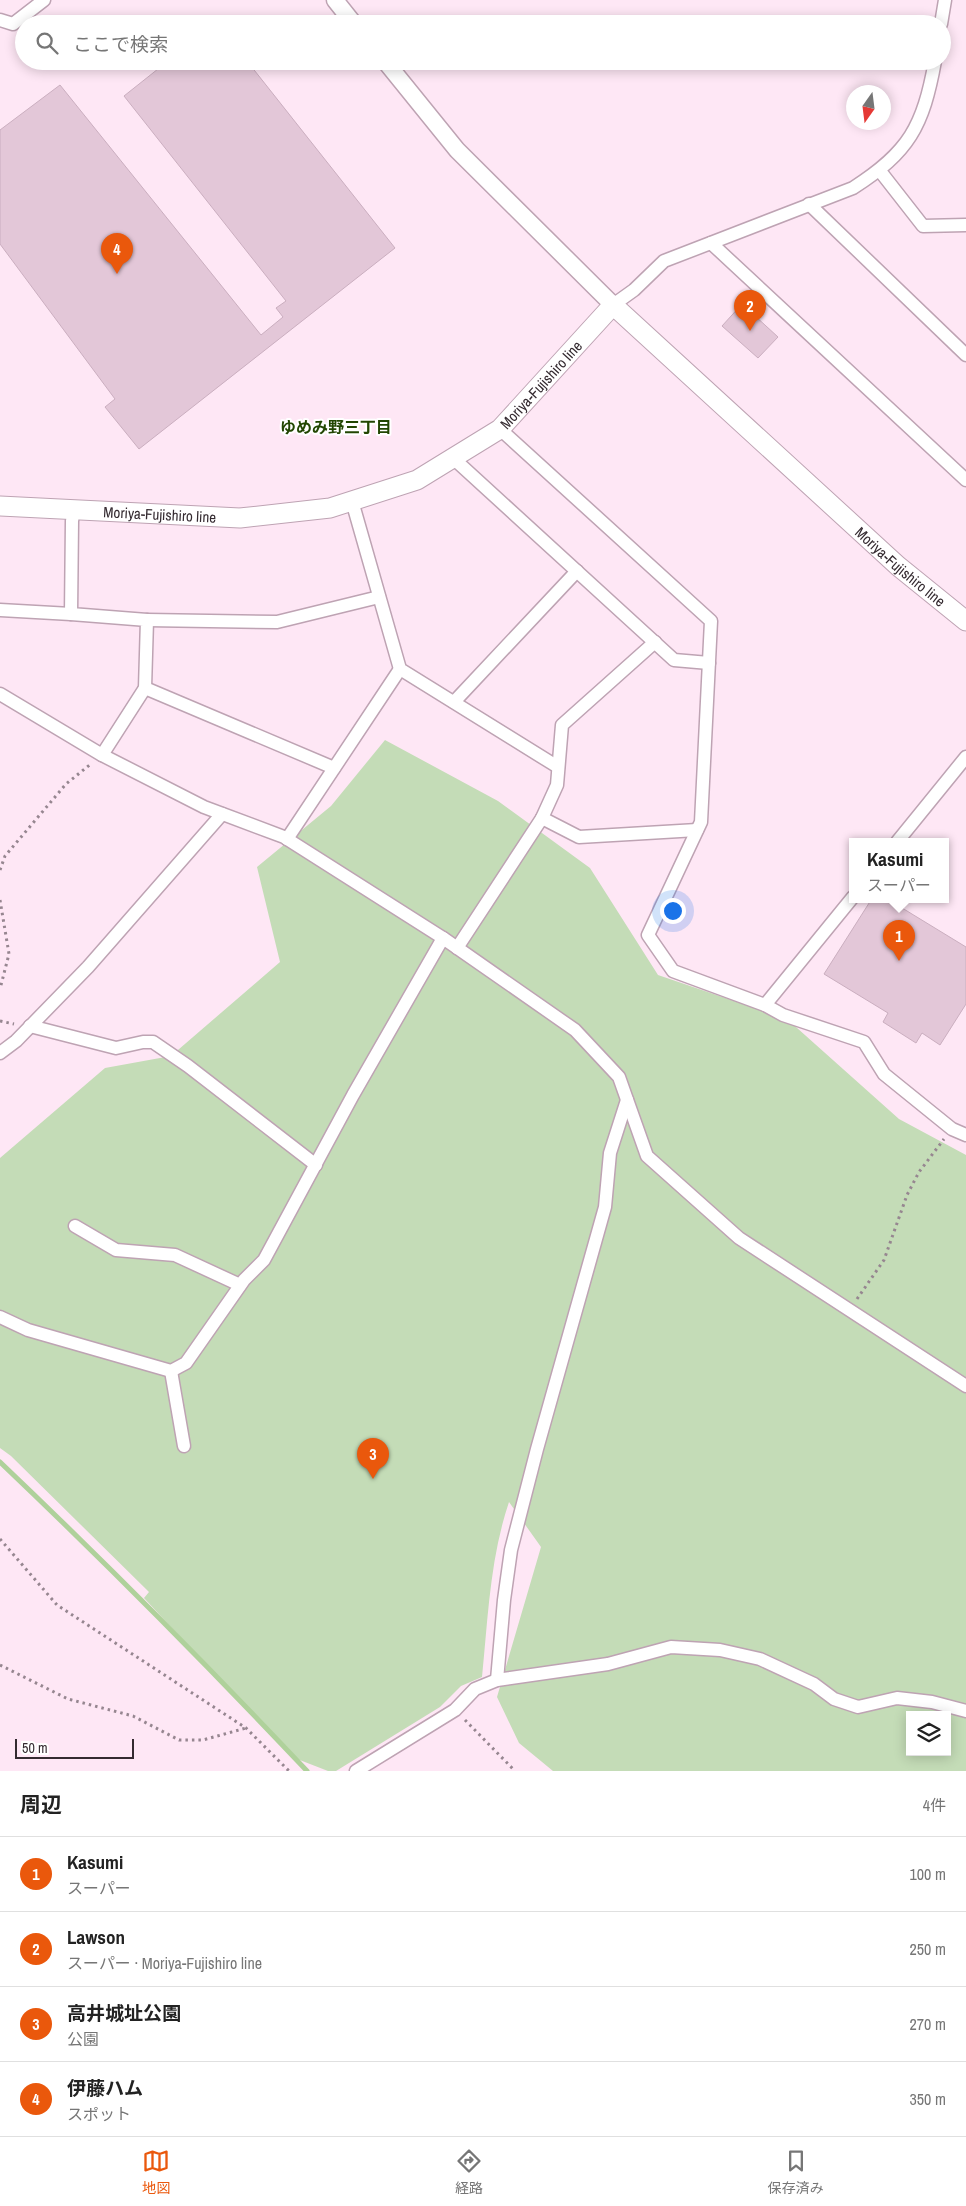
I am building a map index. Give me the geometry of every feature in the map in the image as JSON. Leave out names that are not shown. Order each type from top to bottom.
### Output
[{"type":"main road","name":"Moriya-Fujishiro line","points":[[0,506],[240,518],[330,508],[417,480],[500,429],[613,305],[898,566],[966,621]]},
{"type":"street","points":[[25,15],[44,0]]},
{"type":"street","points":[[335,0],[347,15]]},
{"type":"street","points":[[942,15],[945,0]]},
{"type":"street","points":[[0,20],[13,24],[15,22]]},
{"type":"street","points":[[391,70],[456,150],[613,305],[634,290],[664,261],[852,188],[880,171],[894,159],[908,140],[924,111],[933,70]]},
{"type":"street","points":[[880,171],[923,226],[966,225]]},
{"type":"street","points":[[809,204],[966,354]]},
{"type":"street","points":[[710,243],[966,480]]},
{"type":"street","points":[[500,429],[711,621],[701,822],[648,935],[673,971],[765,1005],[783,1015],[864,1042],[884,1074],[952,1129],[966,1135]]},
{"type":"street","points":[[453,458],[674,660],[709,663]]},
{"type":"street","points":[[352,500],[400,669],[558,767]]},
{"type":"street","points":[[71,614],[74,510]]},
{"type":"street","points":[[454,702],[577,571]]},
{"type":"street","points":[[0,610],[146,620],[277,622],[379,597]]},
{"type":"street","points":[[102,754],[144,688],[146,620]]},
{"type":"street","points":[[457,948],[542,818],[557,785],[562,724],[655,642]]},
{"type":"street","points":[[287,840],[400,669]]},
{"type":"street","points":[[144,688],[334,768]]},
{"type":"street","points":[[0,694],[102,754],[204,807],[287,840],[443,938],[575,1030],[619,1077],[647,1156],[739,1238],[966,1386]]},
{"type":"street","points":[[900,838],[966,758]]},
{"type":"street","points":[[0,1054],[88,967],[222,814]]},
{"type":"street","points":[[542,818],[579,837],[697,830]]},
{"type":"street","points":[[765,1005],[849,902]]},
{"type":"street","points":[[0,1317],[28,1330],[171,1371],[186,1363],[240,1285],[264,1260],[353,1095],[443,938]]},
{"type":"street","points":[[30,1026],[116,1048],[143,1042],[153,1042],[188,1066],[316,1165]]},
{"type":"street","points":[[497,1680],[504,1600],[511,1550],[537,1449],[605,1207],[610,1153],[627,1100]]},
{"type":"street","points":[[75,1226],[116,1250],[175,1254],[240,1285]]},
{"type":"street","points":[[171,1371],[184,1446]]},
{"type":"street","points":[[356,1771],[455,1710],[475,1689],[497,1680],[608,1664],[671,1647],[720,1650],[760,1659],[814,1684],[834,1699],[858,1707],[897,1698],[932,1702],[966,1710]]},
{"type":"path","points":[[0,870],[5,856],[66,784],[102,754]]},
{"type":"path","points":[[0,900],[9,954],[0,989]]},
{"type":"path","points":[[850,1310],[884,1260],[907,1195],[919,1172],[952,1129]]},
{"type":"path","points":[[0,1539],[57,1605],[246,1728],[289,1771]]},
{"type":"path","points":[[0,1665],[68,1700],[133,1716],[179,1740],[203,1740],[246,1728]]},
{"type":"path","points":[[455,1710],[515,1771]]},
{"type":"green space","points":[[385,740],[498,801],[590,868],[658,975],[787,1019],[899,1119],[966,1155],[966,1771],[553,1771],[519,1743],[497,1697],[541,1547],[509,1502],[494,1566],[482,1677],[461,1686],[440,1707],[336,1771],[328,1771],[292,1757],[144,1598],[149,1592],[11,1456],[0,1448],[0,1158],[105,1068],[171,1056],[280,962],[257,867],[331,806]]},
{"type":"building","points":[[157,70],[254,70],[395,248],[139,449],[105,407],[115,399],[0,244],[0,130],[60,85],[261,335],[283,317],[276,308],[286,301],[124,96]]},
{"type":"building","points":[[742,304],[778,337],[758,358],[722,326]]},
{"type":"building","points":[[869,903],[894,903],[966,947],[966,1004],[940,1045],[922,1033],[916,1043],[883,1022],[888,1013],[824,974]]},
{"type":"waterway","points":[[0,1462],[155,1614],[307,1771]]},
{"type":"place","name":"伊藤ハム","points":[[117,274]]},
{"type":"place","name":"Lawson","points":[[750,331]]},
{"type":"place","name":"Kasumi","points":[[899,961]]},
{"type":"place","name":"高井城址公園","points":[[373,1479]]},
{"type":"district","name":"ゆめみ野三丁目","points":[[336,427]]}]
